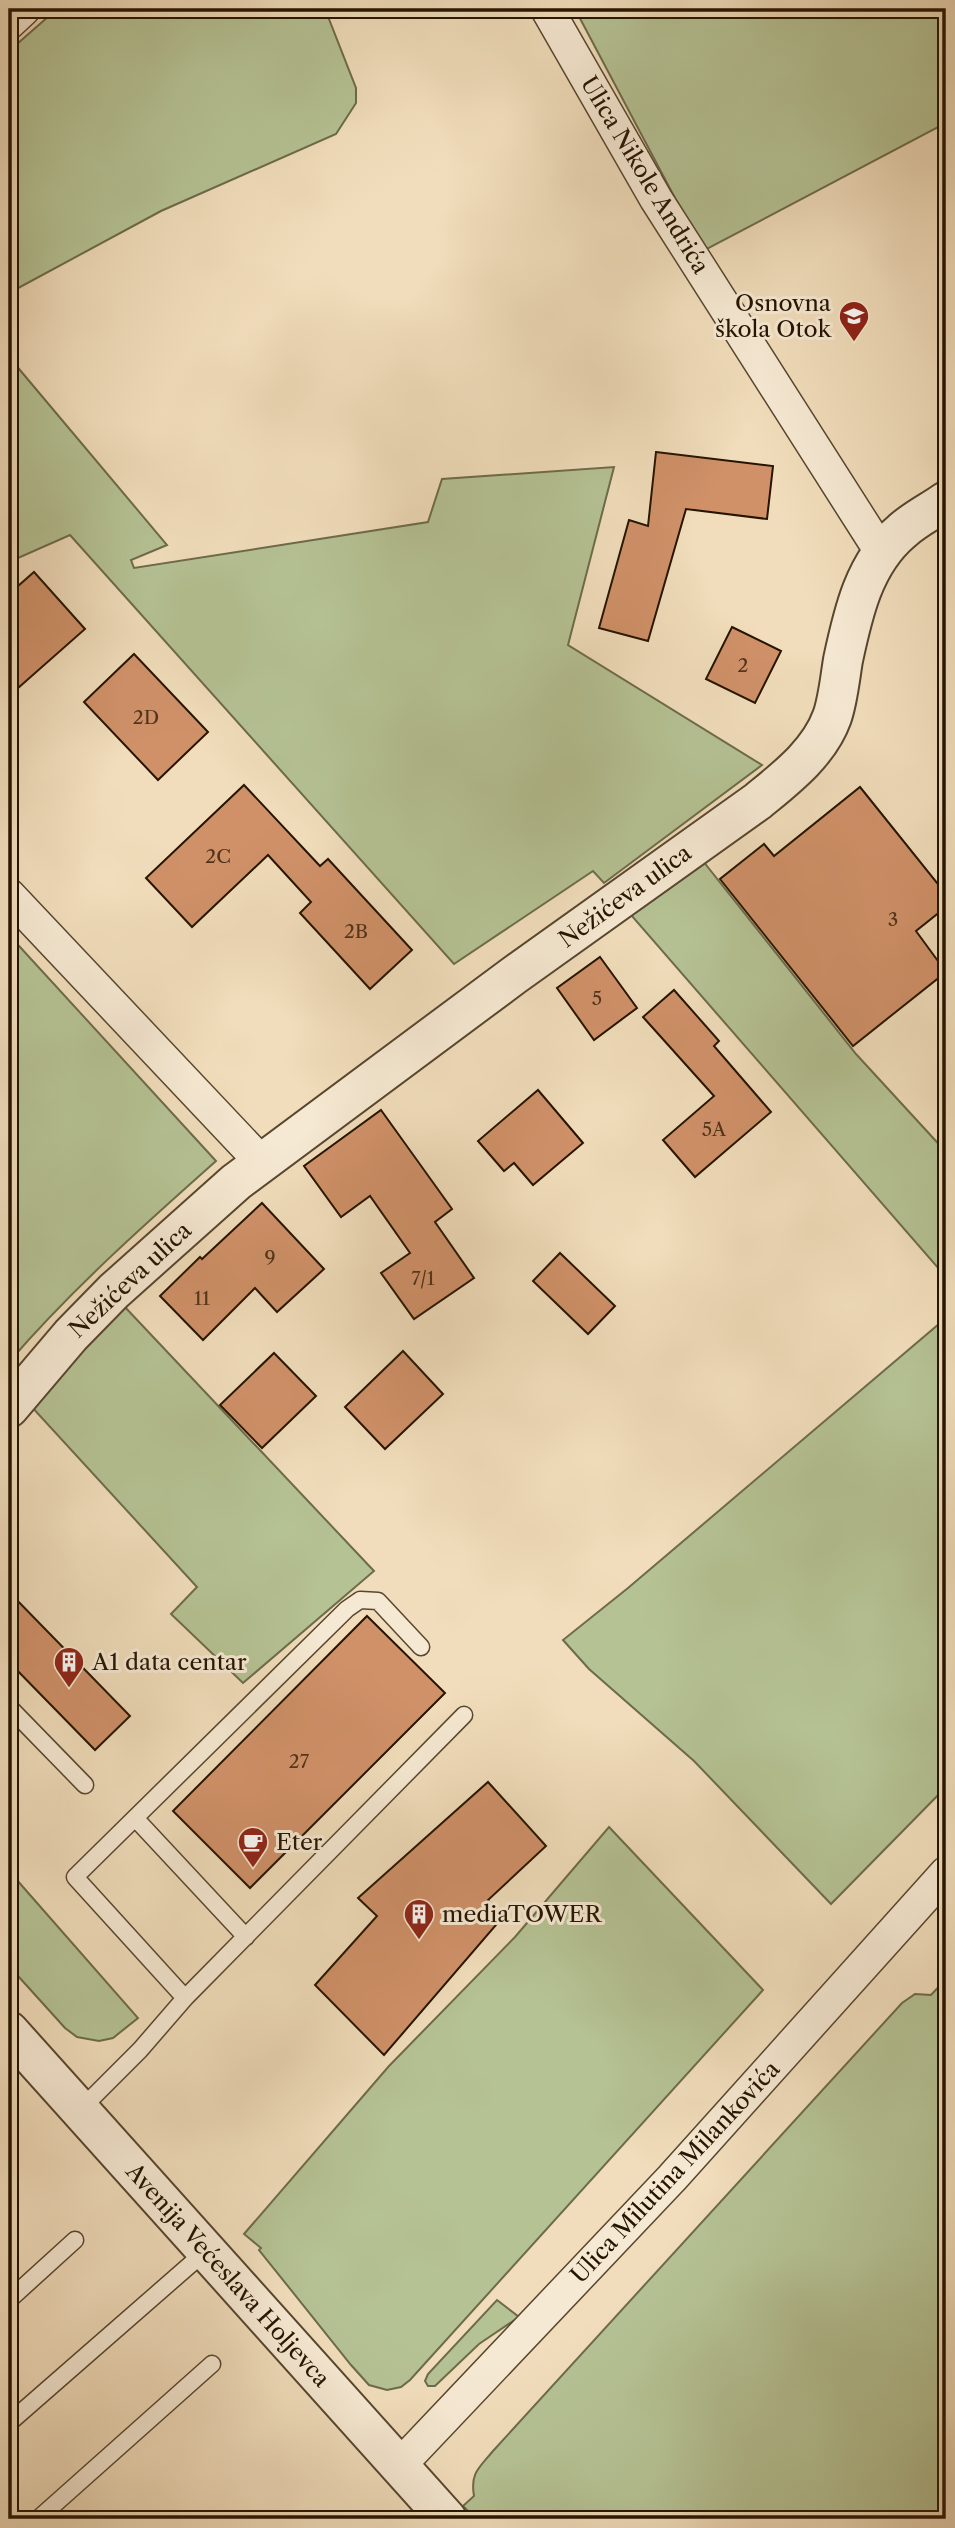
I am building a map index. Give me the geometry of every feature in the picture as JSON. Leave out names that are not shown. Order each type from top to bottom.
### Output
[{"type":"street","points":[[9,23],[24,9]]},
{"type":"street","name":"Ulica Nikole Andrića","points":[[547,9],[656,199],[881,551]]},
{"type":"street","points":[[881,551],[902,530],[946,501]]},
{"type":"street","name":"Nežićeva ulica","points":[[9,1408],[62,1344],[114,1291],[210,1205],[262,1163],[513,976],[758,801],[793,772],[816,745],[831,718],[852,617],[881,551]]},
{"type":"street","points":[[9,895],[262,1163]]},
{"type":"street","name":"Ulica Milutina Milankovića","points":[[399,2466],[672,2178],[946,1873]]},
{"type":"street","name":"Avenija Većeslava Holjevca","points":[[9,2031],[447,2519]]},
{"type":"lane","points":[[185,1998],[75,1877],[241,1712],[347,1609],[360,1600],[378,1601],[421,1647]]},
{"type":"lane","points":[[9,1707],[85,1785]]},
{"type":"lane","points":[[81,2109],[140,2050],[185,1998],[464,1715]]},
{"type":"lane","points":[[136,1819],[246,1937]]},
{"type":"lane","points":[[9,2300],[75,2240]]},
{"type":"lane","points":[[9,2423],[207,2250]]},
{"type":"lane","points":[[38,2519],[212,2364]]},
{"type":"green space","points":[[57,9],[325,9],[356,88],[356,103],[336,134],[161,211],[9,293],[9,51]]},
{"type":"green space","points":[[575,9],[946,9],[946,123],[703,251]]},
{"type":"green space","points":[[9,357],[167,545],[131,560],[134,568],[428,522],[442,479],[614,467],[568,645],[762,765],[604,883],[593,871],[454,964],[70,535],[9,562]]},
{"type":"green space","points":[[703,861],[856,1054],[946,1152],[946,1277],[631,915]]},
{"type":"green space","points":[[9,935],[216,1161],[83,1283],[9,1362]]},
{"type":"green space","points":[[123,1305],[374,1571],[243,1683],[171,1614],[197,1587],[30,1405]]},
{"type":"green space","points":[[946,1318],[946,1787],[831,1904],[694,1761],[589,1669],[563,1640]]},
{"type":"green space","points":[[609,1827],[763,1990],[410,2380],[401,2387],[387,2390],[369,2385],[259,2250],[261,2248],[244,2234],[389,2066],[515,1937]]},
{"type":"green space","points":[[9,1871],[138,2018],[113,2038],[99,2041],[77,2037],[65,2028],[9,1966]]},
{"type":"green space","points":[[946,1979],[946,2519],[476,2519],[463,2506],[474,2496],[475,2476],[493,2451],[902,2003],[915,1994],[931,1995]]},
{"type":"green space","points":[[497,2300],[519,2317],[479,2344],[435,2386],[428,2386],[425,2381],[428,2374]]},
{"type":"building","points":[[656,452],[773,466],[767,519],[686,509],[648,641],[599,628],[629,520],[648,526]]},
{"type":"building","points":[[34,572],[85,629],[9,696],[9,594]]},
{"type":"building","points":[[732,627],[781,651],[755,703],[706,679]]},
{"type":"building","points":[[134,654],[208,732],[158,780],[84,702]]},
{"type":"building","points":[[244,785],[320,866],[328,859],[412,950],[370,989],[300,913],[311,902],[268,855],[192,927],[146,878]]},
{"type":"building","points":[[860,787],[946,894],[946,907],[916,931],[946,972],[853,1046],[720,879],[764,844],[774,856]]},
{"type":"building","points":[[600,957],[637,1008],[594,1040],[557,988]]},
{"type":"building","points":[[674,990],[719,1041],[714,1046],[771,1112],[695,1177],[663,1140],[714,1096],[643,1017]]},
{"type":"building","points":[[538,1090],[583,1143],[533,1185],[514,1163],[504,1171],[478,1141]]},
{"type":"building","points":[[381,1110],[452,1209],[435,1222],[474,1278],[414,1319],[381,1273],[410,1253],[370,1196],[341,1217],[304,1166]]},
{"type":"building","points":[[262,1203],[324,1269],[277,1312],[255,1288],[203,1340],[160,1296]]},
{"type":"building","points":[[560,1253],[615,1306],[588,1334],[533,1281]]},
{"type":"building","points":[[403,1351],[443,1394],[385,1449],[345,1407]]},
{"type":"building","points":[[274,1353],[316,1396],[262,1448],[220,1405]]},
{"type":"building","name":"A1 data centar","points":[[9,1592],[130,1716],[95,1750],[9,1662]]},
{"type":"building","points":[[367,1616],[445,1693],[250,1888],[173,1811]]},
{"type":"building","name":"mediaTOWER","points":[[488,1782],[546,1846],[488,1900],[502,1918],[384,2055],[315,1985],[377,1916],[358,1898]]},
{"type":"place","name":"Osnovna škola Otok","points":[[854,343]]},
{"type":"place","name":"A1 data centar","points":[[69,1689]]},
{"type":"place","name":"Eter","points":[[253,1869]]},
{"type":"place","name":"mediaTOWER","points":[[419,1941]]}]
